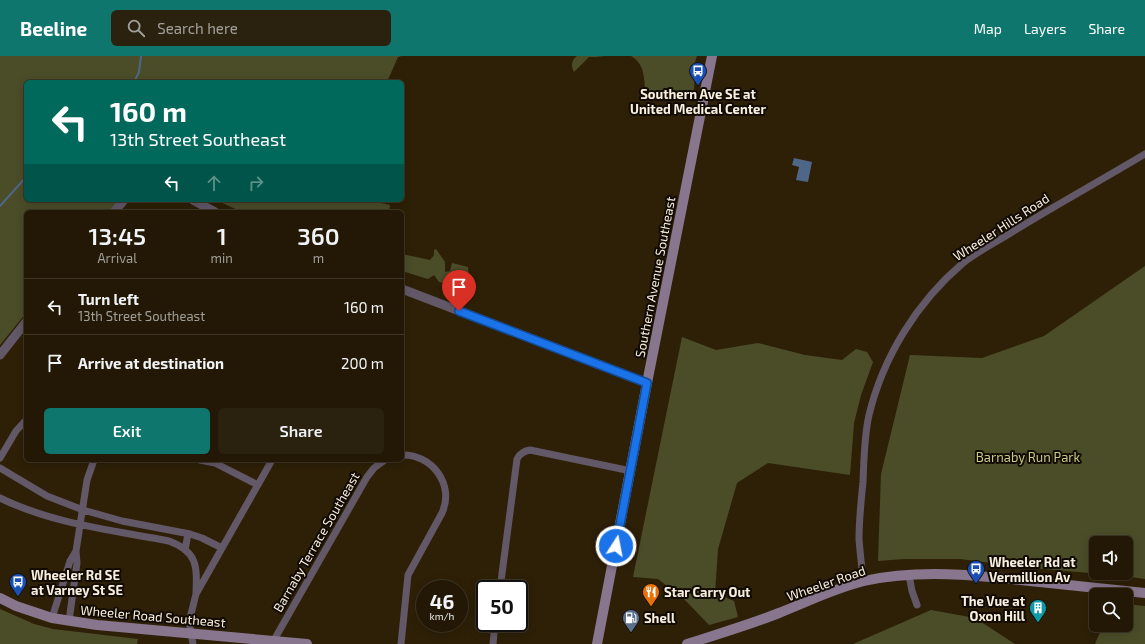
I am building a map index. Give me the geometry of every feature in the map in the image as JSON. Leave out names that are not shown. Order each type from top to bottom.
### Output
[{"type":"main road","name":"Southern Avenue Southeast","points":[[597,644],[712,56]]},
{"type":"main road","name":"Wheeler Road","points":[[687,644],[773,615],[838,589],[863,581],[909,575],[948,574],[1001,578],[1145,593]]},
{"type":"main road","name":"Wheeler Road Southeast","points":[[0,598],[16,606],[52,618],[69,621],[97,625],[307,644]]},
{"type":"street","name":"Wheeler Hills Road","points":[[863,581],[859,539],[866,434],[869,416],[878,384],[892,353],[907,328],[919,310],[941,284],[964,263],[1023,225],[1145,154]]},
{"type":"street","points":[[116,210],[122,202]]},
{"type":"street","points":[[197,202],[211,210]]},
{"type":"street","points":[[404,290],[647,383]]},
{"type":"street","points":[[0,355],[24,325]]},
{"type":"street","points":[[0,458],[16,430],[24,422]]},
{"type":"street","points":[[501,580],[517,460],[520,454],[525,451],[533,451],[631,471]]},
{"type":"street","points":[[401,644],[409,572],[442,513],[445,504],[445,492],[441,478],[432,466],[420,458],[404,455]]},
{"type":"street","points":[[69,621],[77,563],[76,551],[87,480],[93,462]]},
{"type":"street","points":[[210,462],[215,463],[258,485]]},
{"type":"street","points":[[196,594],[271,462]]},
{"type":"street","name":"Barnaby Terrace Southeast","points":[[274,640],[367,477],[374,468],[382,462]]},
{"type":"street","points":[[0,468],[47,496],[83,510],[124,522],[188,534],[202,538],[222,548]]},
{"type":"street","points":[[0,498],[18,507],[44,516],[81,525],[169,541],[181,546],[195,564],[197,573],[196,594],[190,618],[193,644]]},
{"type":"street","points":[[124,522],[124,533]]},
{"type":"street","points":[[185,550],[188,534]]},
{"type":"street","points":[[52,618],[70,561],[76,551]]},
{"type":"street","points":[[909,575],[912,591],[917,605]]},
{"type":"street","points":[[493,644],[494,632]]},
{"type":"green space","points":[[0,56],[402,56],[398,57],[388,80],[24,80],[24,202],[116,202],[110,210],[24,210],[24,315],[0,345]]},
{"type":"green space","points":[[577,56],[605,56],[589,57],[574,72],[572,64]]},
{"type":"green space","points":[[631,56],[697,56],[694,67],[694,88],[691,97],[683,100],[670,95],[646,92],[642,68]]},
{"type":"green space","points":[[220,202],[377,202],[390,205],[389,210],[238,210]]},
{"type":"green space","points":[[436,249],[445,262],[445,272],[450,271],[452,263],[468,267],[469,280],[454,284],[446,283],[439,282],[434,275],[428,279],[404,272],[404,254],[430,260],[434,255],[434,250]]},
{"type":"green space","name":"Barnaby Run Park","points":[[1145,266],[1145,579],[1133,577],[1133,536],[1089,536],[1089,573],[960,559],[904,559],[878,561],[881,474],[910,355],[982,358],[1044,336]]},
{"type":"green space","points":[[682,337],[716,350],[758,343],[805,355],[842,360],[856,349],[867,352],[873,362],[861,395],[854,423],[850,475],[768,463],[737,483],[718,549],[715,593],[734,601],[738,617],[709,625],[684,599],[658,579],[633,577]]},
{"type":"green space","points":[[1133,605],[1145,606],[1145,644],[1095,644],[1100,632],[1133,632]]},
{"type":"green space","points":[[0,609],[34,624],[53,629],[138,639],[137,644],[0,644]]},
{"type":"green space","points":[[931,610],[975,618],[1015,644],[853,644]]},
{"type":"water","points":[[794,158],[812,162],[808,182],[796,180],[799,167],[792,165]]},
{"type":"waterway","points":[[135,80],[139,72],[141,56]]},
{"type":"waterway","points":[[0,206],[24,179]]},
{"type":"place","name":"Southern Ave SE at United Medical Center","points":[[698,86]]},
{"type":"place","name":"Wheeler Rd at Vermillion Av","points":[[976,584]]},
{"type":"place","name":"Wheeler Rd SE at Varney St SE","points":[[18,597]]},
{"type":"place","name":"Star Carry Out","points":[[651,607]]},
{"type":"place","name":"The Vue at Oxon Hill","points":[[1038,623]]},
{"type":"place","name":"Shell","points":[[631,633]]},
{"type":"route","points":[[459,311],[647,383],[616,546]]}]
